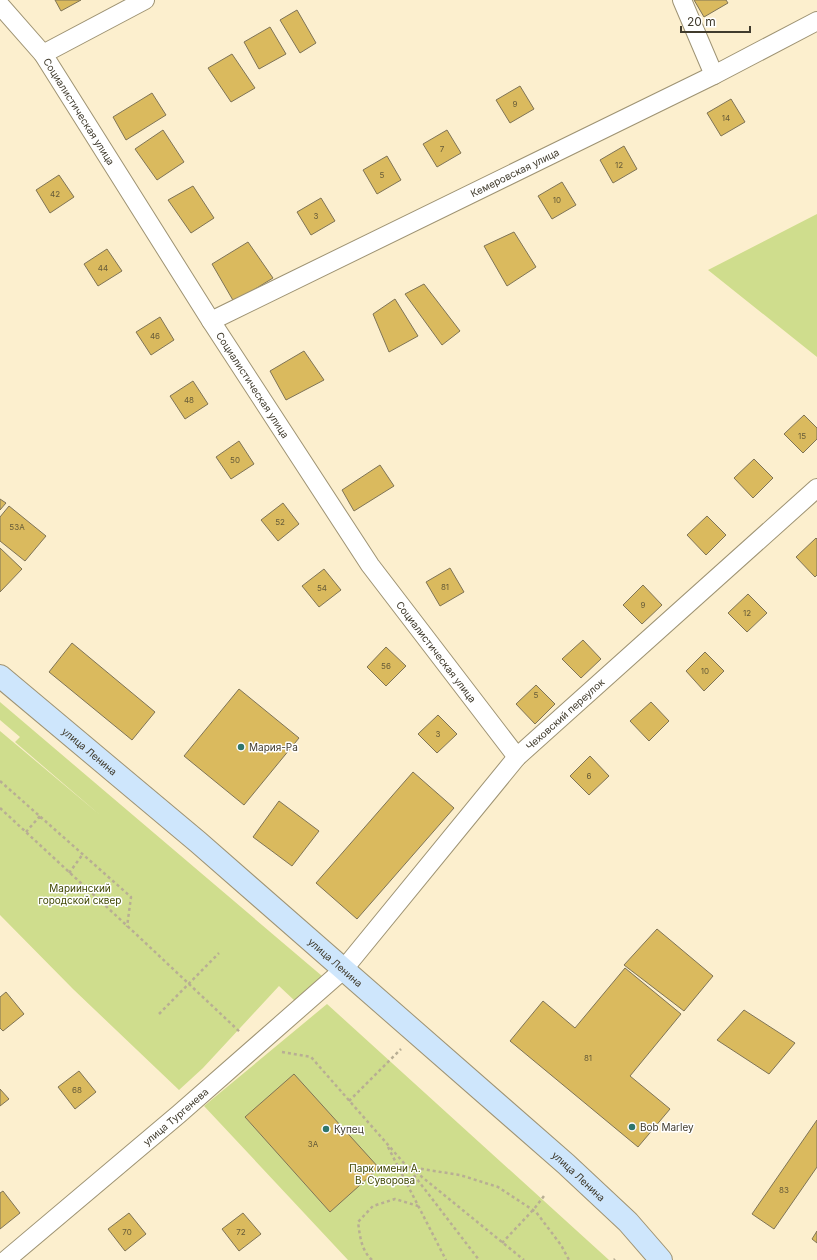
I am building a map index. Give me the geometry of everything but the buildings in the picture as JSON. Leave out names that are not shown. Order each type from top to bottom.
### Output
[{"type":"main road","name":"улица Ленина","points":[[0,676],[198,842],[577,1175],[628,1222],[661,1260]]},
{"type":"street","points":[[43,54],[145,0]]},
{"type":"street","points":[[682,0],[714,75]]},
{"type":"street","name":"Социалистическая улица","points":[[0,5],[43,54],[211,321],[370,565],[518,757]]},
{"type":"street","name":"Кемеровская улица","points":[[211,321],[714,75],[817,21]]},
{"type":"street","name":"Чеховский переулок","points":[[343,970],[518,757],[817,488]]},
{"type":"street","name":"улица Тургенева","points":[[6,1260],[256,1048],[343,970]]},
{"type":"path","points":[[0,781],[131,897],[128,927]]},
{"type":"path","points":[[0,808],[256,1048],[310,1057],[409,1167],[524,1260]]},
{"type":"path","points":[[26,832],[40,816]]},
{"type":"path","points":[[69,873],[83,854]]},
{"type":"path","points":[[159,1014],[218,953]]},
{"type":"path","points":[[349,1101],[416,1034]]},
{"type":"path","points":[[386,1143],[446,1260]]},
{"type":"path","points":[[406,1164],[479,1260]]},
{"type":"path","points":[[409,1167],[460,1175],[498,1187],[534,1209],[561,1245],[569,1260]]},
{"type":"path","points":[[502,1243],[534,1209],[544,1196]]},
{"type":"path","points":[[372,1260],[361,1242],[358,1222],[373,1206],[395,1200],[419,1206]]},
{"type":"green space","points":[[817,214],[817,357],[708,270]]},
{"type":"green space","name":"Мариинский городской сквер","points":[[0,702],[322,976],[295,1001],[279,986],[203,1068],[179,1090],[73,989],[0,915],[0,731],[100,815],[15,742],[20,737],[0,720]]},
{"type":"green space","name":"Парк имени А. В. Суворова","points":[[327,1004],[609,1260],[348,1260],[204,1106]]},
{"type":"place","name":"Мария-Ра","points":[[241,747]]},
{"type":"place","name":"Bob Marley","points":[[632,1127]]},
{"type":"place","name":"Купец","points":[[326,1129]]}]
